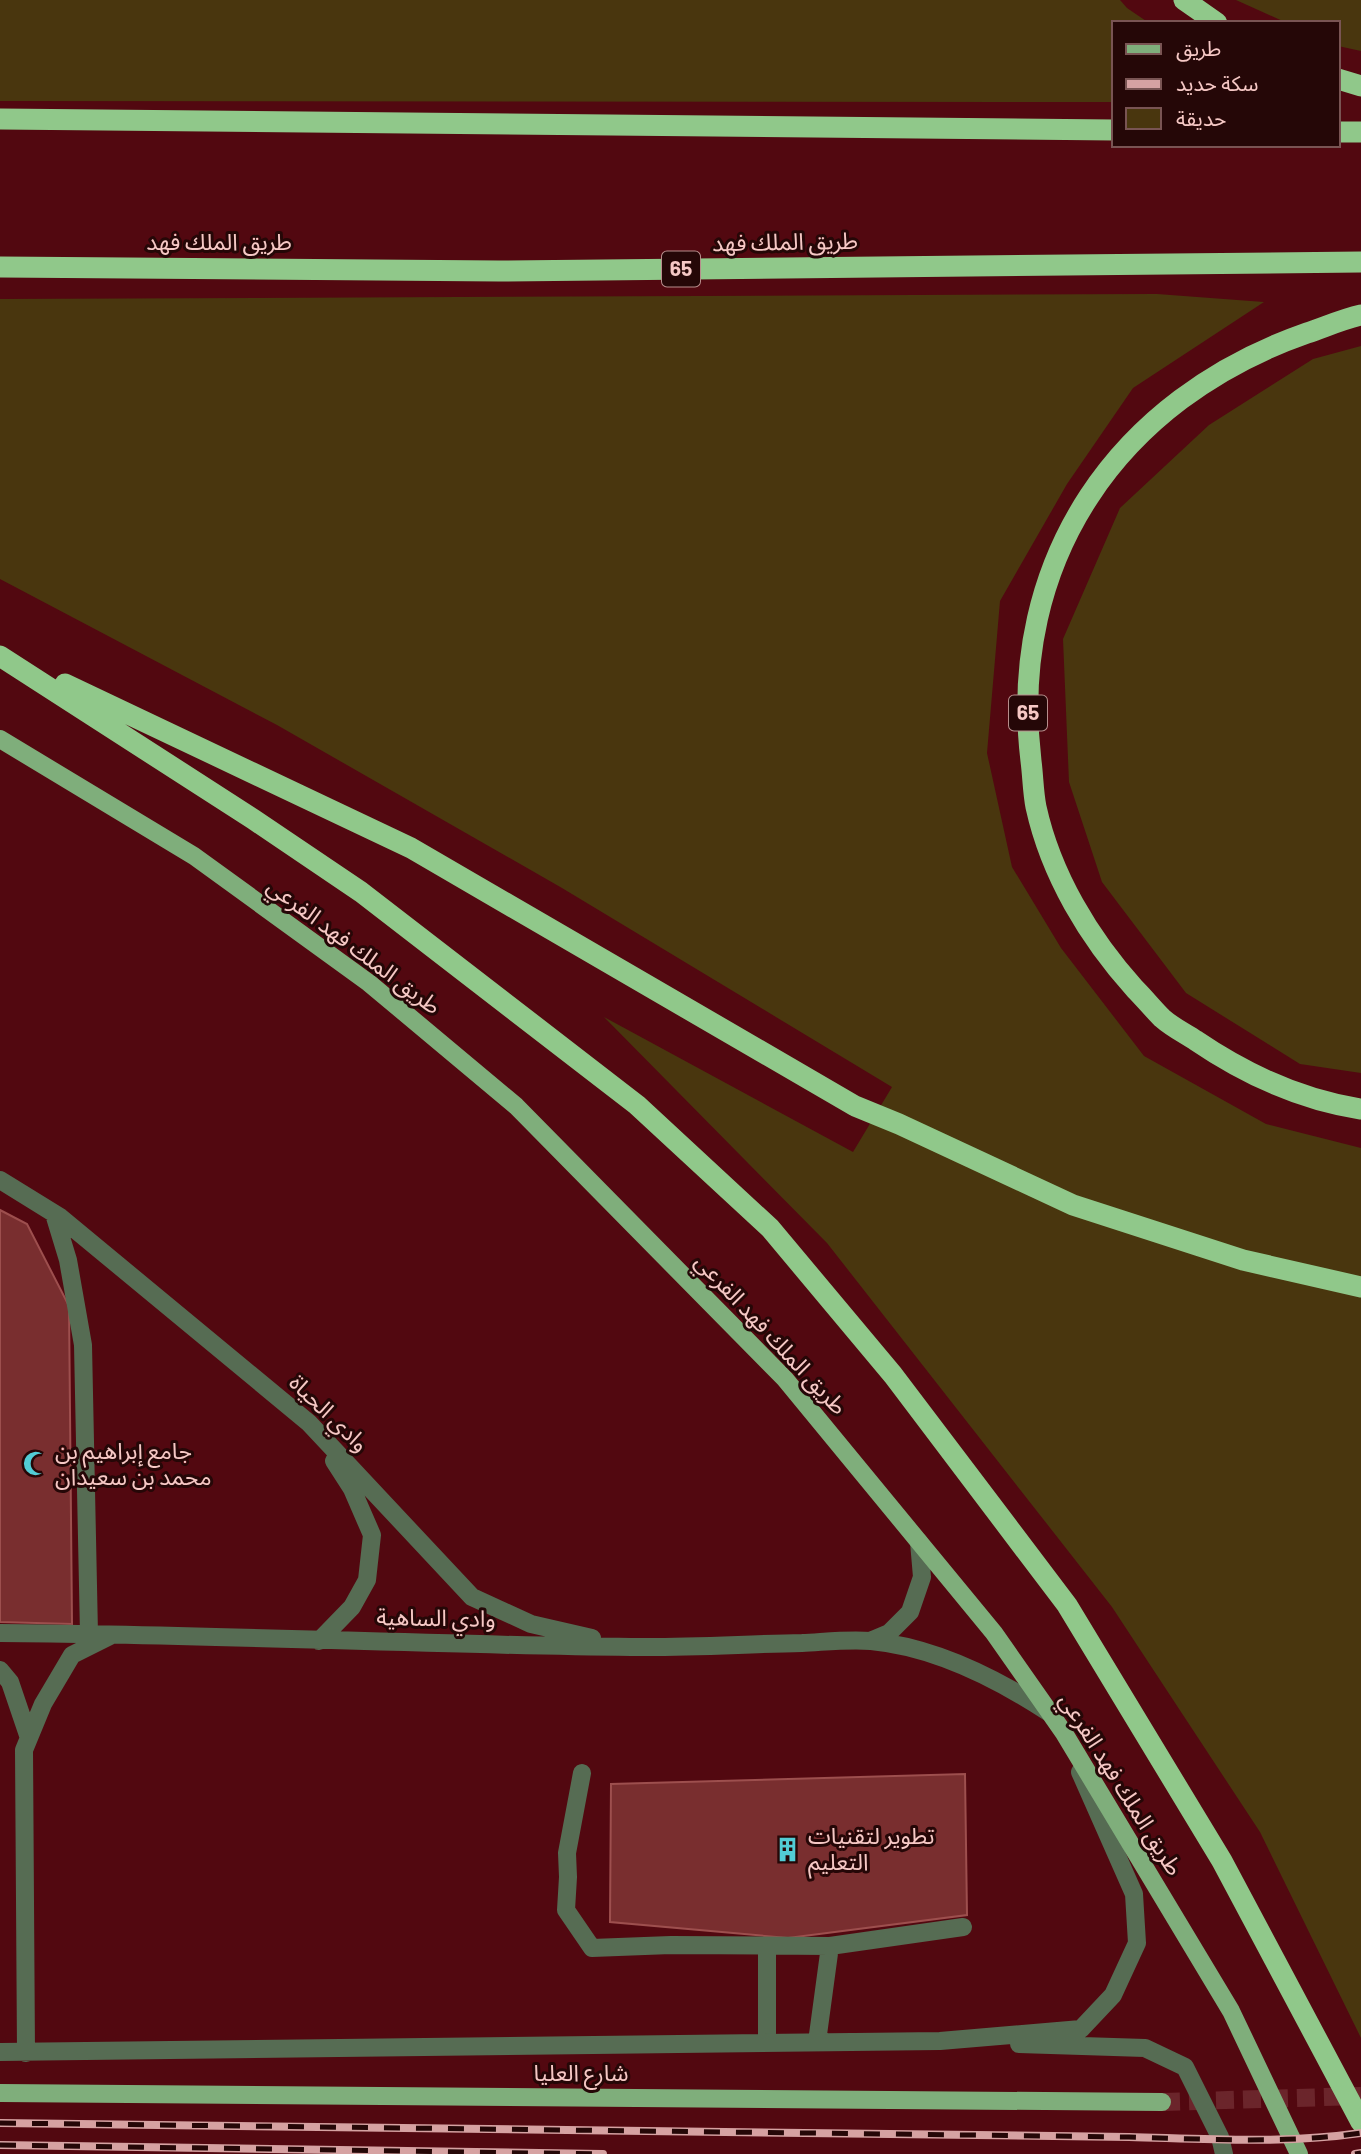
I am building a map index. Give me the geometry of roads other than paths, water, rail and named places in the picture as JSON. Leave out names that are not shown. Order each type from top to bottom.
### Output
[{"type":"highway","points":[[1184,0],[1214,21]]},
{"type":"highway","points":[[1340,80],[1361,86]]},
{"type":"highway","points":[[0,118],[1112,130]]},
{"type":"highway","points":[[1340,132],[1361,132]]},
{"type":"highway","name":"طريق الملك فهد","points":[[0,267],[499,271],[1361,262]]},
{"type":"highway","name":"65","points":[[1361,315],[1268,346],[1217,373],[1130,442],[1098,481],[1072,523],[1049,574],[1030,652],[1027,729],[1036,807],[1054,862],[1086,928],[1123,976],[1163,1019],[1220,1057],[1278,1086],[1327,1104],[1361,1110]]},
{"type":"highway","points":[[0,654],[411,848],[855,1106],[1073,1205],[1243,1260],[1361,1287]]},
{"type":"highway","points":[[0,654],[361,892],[637,1105],[771,1228],[893,1375],[1067,1605],[1222,1861],[1361,2122]]},
{"type":"main road","name":"طريق الملك فهد الفرعي","points":[[0,738],[194,856],[369,983],[516,1106],[785,1378],[994,1633],[1064,1733],[1231,2011],[1299,2154]]},
{"type":"main road","name":"شارع العليا","points":[[0,2093],[1162,2102]]},
{"type":"lane","name":"وادي الحياة","points":[[0,1181],[54,1213],[309,1423],[472,1597],[531,1624],[633,1647]]},
{"type":"lane","points":[[54,1213],[68,1260],[83,1345],[89,1634]]},
{"type":"lane","points":[[309,1423],[352,1489],[372,1535],[367,1580],[352,1607],[319,1641]]},
{"type":"lane","points":[[870,1641],[889,1633],[910,1612],[922,1577],[919,1542]]},
{"type":"lane","name":"وادي الساهية","points":[[0,1633],[116,1633],[319,1641],[633,1647],[870,1641],[920,1650],[969,1669],[1016,1691],[1049,1712]]},
{"type":"lane","points":[[26,2053],[24,1750],[43,1704],[72,1655],[116,1633]]},
{"type":"lane","points":[[0,1670],[10,1682],[29,1738]]},
{"type":"lane","points":[[940,2041],[1081,2029],[1113,1995],[1137,1943],[1134,1894],[1064,1733]]},
{"type":"lane","points":[[582,1773],[567,1853],[566,1910],[592,1948],[670,1945],[830,1946],[963,1927]]},
{"type":"lane","points":[[766,2043],[767,1946]]},
{"type":"lane","points":[[817,2042],[830,1946]]},
{"type":"lane","points":[[0,2052],[940,2041],[1145,2048],[1185,2067],[1220,2137],[1224,2154]]},
{"type":"tunnel","points":[[1162,2102],[1361,2096]]},
{"type":"railway","points":[[0,2123],[1245,2140],[1303,2139],[1361,2133]]},
{"type":"railway","points":[[0,2145],[603,2154]]},
{"type":"railway","points":[[1355,2154],[1361,2153]]},
{"type":"place","name":"جامع إبراهيم بن محمد بن سعيدان","points":[[35,1464]]},
{"type":"place","name":"تطوير لتقنيات التعليم","points":[[788,1849]]}]
